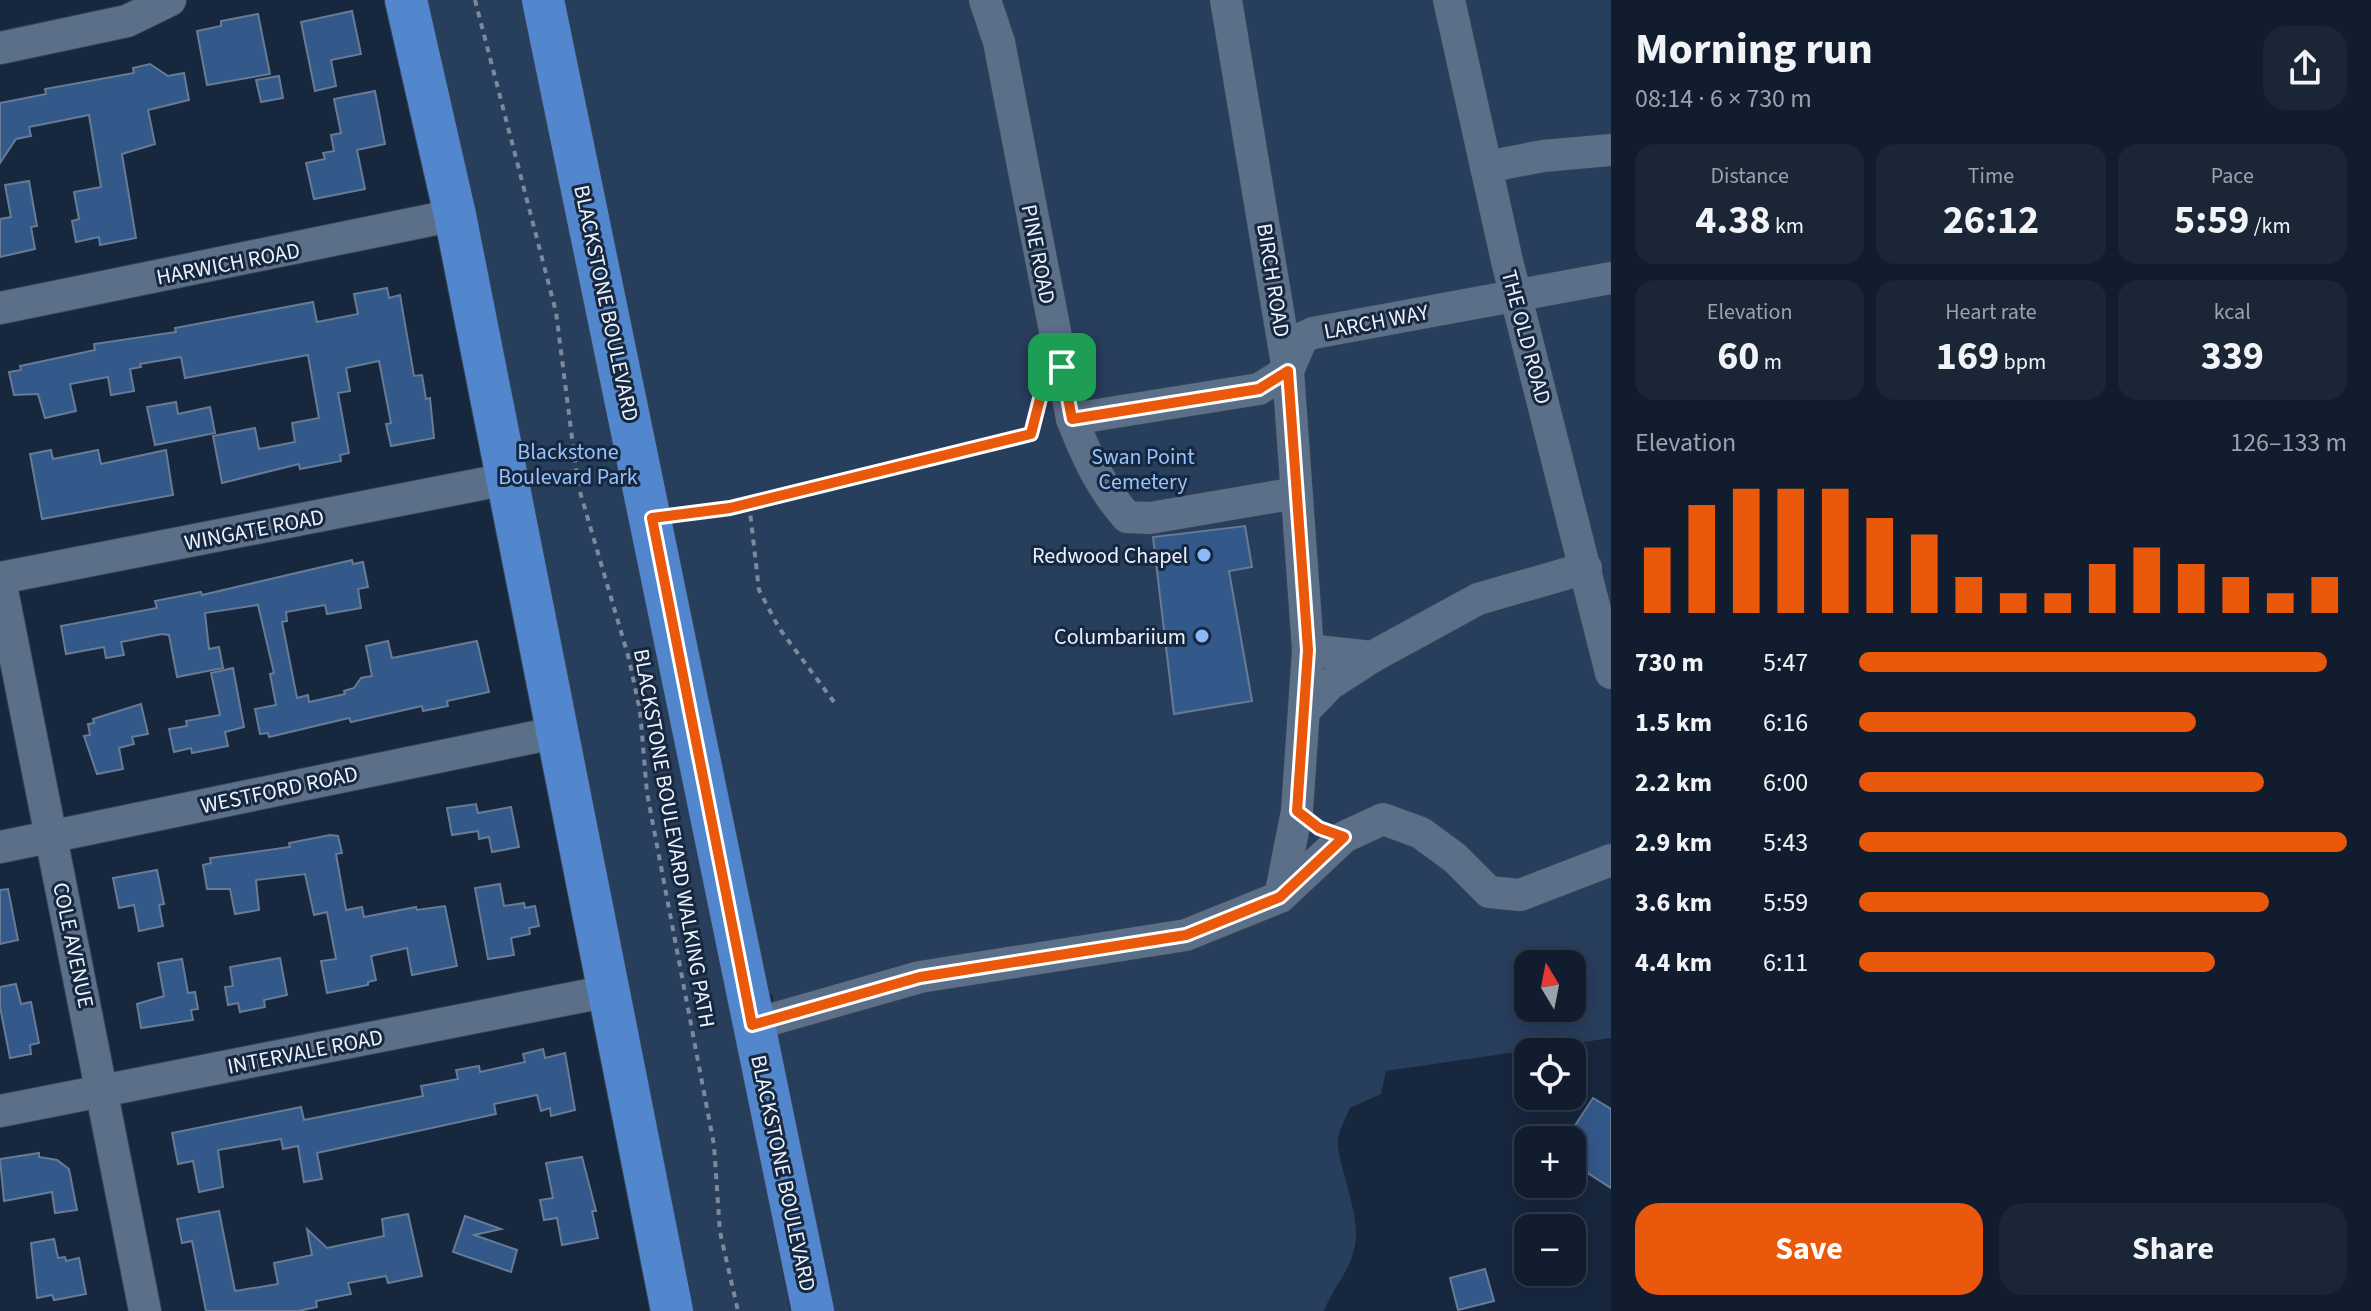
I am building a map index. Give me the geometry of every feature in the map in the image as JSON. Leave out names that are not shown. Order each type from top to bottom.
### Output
[{"type":"main road","points":[[406,0],[455,215],[672,1311]]},
{"type":"main road","name":"BLACKSTONE BOULEVARD","points":[[543,0],[813,1311]]},
{"type":"street","points":[[0,48],[127,21],[170,0]]},
{"type":"street","name":"PINE ROAD","points":[[985,0],[999,42],[1072,419],[1090,464],[1127,517],[1150,518],[1296,493]]},
{"type":"street","name":"BIRCH ROAD","points":[[1226,0],[1288,371],[1308,650],[1297,811],[1280,897]]},
{"type":"street","name":"THE OLD ROAD","points":[[1449,0],[1516,295],[1611,673]]},
{"type":"street","points":[[1486,167],[1543,156],[1611,150]]},
{"type":"street","name":"HARWICH ROAD","points":[[0,308],[455,215]]},
{"type":"street","name":"LARCH WAY","points":[[1288,371],[1302,338],[1313,333],[1611,278]]},
{"type":"street","points":[[1072,419],[1259,389],[1288,371]]},
{"type":"street","name":"WINGATE ROAD","points":[[0,579],[507,479]]},
{"type":"street","points":[[1306,709],[1330,684],[1372,657],[1478,599],[1586,568]]},
{"type":"street","name":"COLE AVENUE","points":[[0,579],[104,1091],[145,1311]]},
{"type":"street","points":[[1308,650],[1372,657]]},
{"type":"street","name":"WESTFORD ROAD","points":[[0,847],[559,732]]},
{"type":"street","points":[[1297,811],[1319,828],[1344,837]]},
{"type":"street","points":[[752,1025],[920,977],[1186,935],[1280,897],[1344,837],[1383,819],[1421,833],[1455,858],[1489,892],[1520,895],[1611,860]]},
{"type":"street","name":"INTERVALE ROAD","points":[[0,1111],[609,991]]},
{"type":"path","name":"BLACKSTONE BOULEVARD WALKING PATH","points":[[475,0],[556,312],[578,485],[632,672],[640,711],[647,793],[714,1145],[720,1232],[738,1311]]},
{"type":"path","points":[[652,518],[749,503],[1031,434],[1047,371],[1062,367]]},
{"type":"path","points":[[749,503],[759,590],[779,628],[834,702]]},
{"type":"green space","name":"Blackstone Boulevard Park","points":[[423,0],[524,0],[670,698],[790,1311],[687,1311]]},
{"type":"green space","name":"Swan Point Cemetery","points":[[548,0],[1611,0],[1611,1038],[1586,1042],[1586,1038],[1514,1038],[1514,1052],[1386,1071],[1381,1094],[1350,1108],[1339,1134],[1338,1146],[1354,1212],[1356,1237],[1351,1259],[1324,1311],[815,1311],[757,1038],[779,1027],[772,994],[752,998]]},
{"type":"building","points":[[352,11],[361,54],[331,60],[336,86],[315,91],[301,22]]},
{"type":"building","points":[[258,14],[270,74],[207,85],[197,31],[221,26],[221,21]]},
{"type":"building","points":[[150,64],[168,76],[184,73],[189,100],[148,110],[155,144],[122,154],[136,238],[100,245],[99,237],[76,242],[72,221],[79,219],[74,192],[101,187],[89,115],[29,127],[31,136],[16,139],[0,163],[0,103],[46,94],[45,89],[134,73],[133,68]]},
{"type":"building","points":[[279,76],[283,98],[261,102],[256,80]]},
{"type":"building","points":[[375,91],[385,144],[357,150],[365,189],[314,199],[306,163],[325,159],[323,153],[334,151],[331,135],[341,133],[334,99]]},
{"type":"building","points":[[29,181],[37,226],[31,227],[35,249],[0,257],[0,219],[11,217],[5,185]]},
{"type":"building","points":[[387,288],[389,298],[400,295],[414,376],[422,375],[426,399],[430,398],[434,438],[391,446],[386,424],[391,423],[379,361],[346,368],[350,391],[338,393],[349,453],[340,455],[341,461],[300,469],[299,464],[222,483],[213,436],[255,428],[259,449],[295,442],[292,423],[319,418],[308,355],[185,378],[181,357],[140,364],[141,367],[130,369],[134,391],[111,395],[108,377],[70,384],[76,411],[45,418],[38,394],[14,395],[9,372],[21,370],[20,366],[95,350],[94,344],[176,332],[175,328],[313,302],[317,322],[358,314],[354,294]]},
{"type":"building","points":[[176,402],[178,414],[210,407],[215,433],[155,445],[147,407]]},
{"type":"building","points":[[51,450],[53,459],[98,450],[101,464],[166,450],[173,495],[42,519],[30,454]]},
{"type":"building","name":"Columbariium","points":[[1245,526],[1252,567],[1229,571],[1252,701],[1174,714],[1153,537]]},
{"type":"building","points":[[352,560],[353,564],[363,562],[368,587],[358,589],[361,608],[327,614],[325,605],[286,612],[287,621],[282,622],[297,698],[308,695],[309,702],[345,694],[344,691],[354,688],[361,678],[372,676],[366,646],[388,641],[392,658],[477,641],[489,692],[447,701],[448,706],[423,711],[422,706],[351,722],[349,718],[269,737],[268,733],[260,734],[255,709],[276,705],[270,674],[274,673],[258,605],[205,613],[209,649],[219,647],[223,668],[177,677],[169,635],[162,634],[121,642],[124,655],[106,658],[104,647],[66,654],[61,626],[157,608],[155,601],[201,592],[202,595]]},
{"type":"building","points":[[233,668],[244,727],[225,732],[228,746],[192,753],[191,748],[174,752],[169,729],[187,726],[186,721],[220,715],[211,673]]},
{"type":"building","points":[[141,704],[148,734],[132,737],[134,744],[119,748],[123,769],[97,774],[84,736],[90,735],[88,724],[94,723],[93,719]]},
{"type":"building","points":[[476,804],[478,813],[511,807],[519,847],[492,852],[489,837],[479,839],[478,831],[452,835],[447,808]]},
{"type":"building","points":[[338,836],[342,853],[336,854],[346,910],[362,907],[364,917],[416,907],[417,910],[445,906],[457,966],[412,975],[407,948],[371,956],[376,980],[368,982],[368,985],[327,993],[321,961],[336,959],[327,912],[314,915],[305,874],[256,880],[259,910],[235,914],[230,889],[207,889],[203,865],[211,863],[210,858],[290,847],[289,843]]},
{"type":"building","points":[[157,870],[164,904],[159,905],[163,926],[139,931],[134,905],[119,908],[113,878]]},
{"type":"building","points":[[500,884],[504,906],[524,903],[525,908],[535,906],[539,926],[529,928],[530,934],[511,938],[514,955],[488,959],[475,888]]},
{"type":"building","points":[[8,889],[18,940],[0,944],[0,890]]},
{"type":"building","points":[[280,958],[287,995],[264,1000],[265,1007],[240,1012],[238,1003],[228,1005],[225,987],[233,986],[230,967]]},
{"type":"building","points":[[182,959],[188,993],[195,992],[198,1009],[191,1010],[193,1020],[141,1028],[137,1004],[164,996],[158,963]]},
{"type":"building","points":[[16,984],[21,1004],[31,1002],[39,1043],[30,1045],[31,1054],[10,1058],[0,1007],[0,987]]},
{"type":"building","points":[[543,1049],[545,1058],[565,1053],[575,1110],[551,1116],[550,1108],[541,1111],[537,1095],[494,1104],[496,1114],[317,1153],[322,1179],[304,1182],[298,1146],[283,1149],[281,1139],[218,1150],[223,1187],[199,1192],[193,1161],[178,1164],[172,1133],[301,1107],[304,1120],[423,1096],[421,1086],[458,1079],[456,1070],[479,1066],[480,1072],[525,1062],[523,1054]]},
{"type":"building","points":[[1593,1098],[1611,1109],[1611,1188],[1586,1172],[1586,1126],[1575,1126]]},
{"type":"building","points":[[39,1153],[39,1157],[57,1160],[69,1169],[77,1210],[55,1213],[52,1192],[4,1201],[0,1159]]},
{"type":"building","points":[[582,1157],[596,1211],[592,1211],[598,1238],[562,1245],[557,1218],[544,1220],[540,1200],[553,1198],[546,1163]]},
{"type":"building","points":[[219,1211],[235,1291],[278,1284],[274,1263],[312,1255],[307,1229],[327,1248],[384,1236],[382,1219],[408,1214],[422,1276],[388,1283],[386,1276],[348,1283],[351,1294],[316,1301],[317,1307],[298,1311],[206,1311],[192,1241],[182,1243],[177,1219]]},
{"type":"building","points":[[465,1216],[501,1229],[474,1235],[517,1250],[511,1272],[453,1252]]},
{"type":"building","points":[[54,1239],[58,1258],[65,1257],[66,1261],[79,1258],[86,1294],[54,1300],[52,1295],[37,1298],[31,1243]]},
{"type":"building","points":[[1485,1269],[1494,1301],[1458,1310],[1450,1278]]},
{"type":"place","name":"Redwood Chapel","points":[[1204,555]]},
{"type":"place","name":"Columbariium","points":[[1202,636]]},
{"type":"route","points":[[1062,367],[1072,419],[1259,389],[1275,382],[1288,371],[1308,650],[1306,721],[1297,811],[1319,828],[1344,837],[1280,897],[1235,918],[1186,935],[920,977],[752,1025],[652,518],[730,508],[1031,434],[1047,371],[1062,367]]}]
